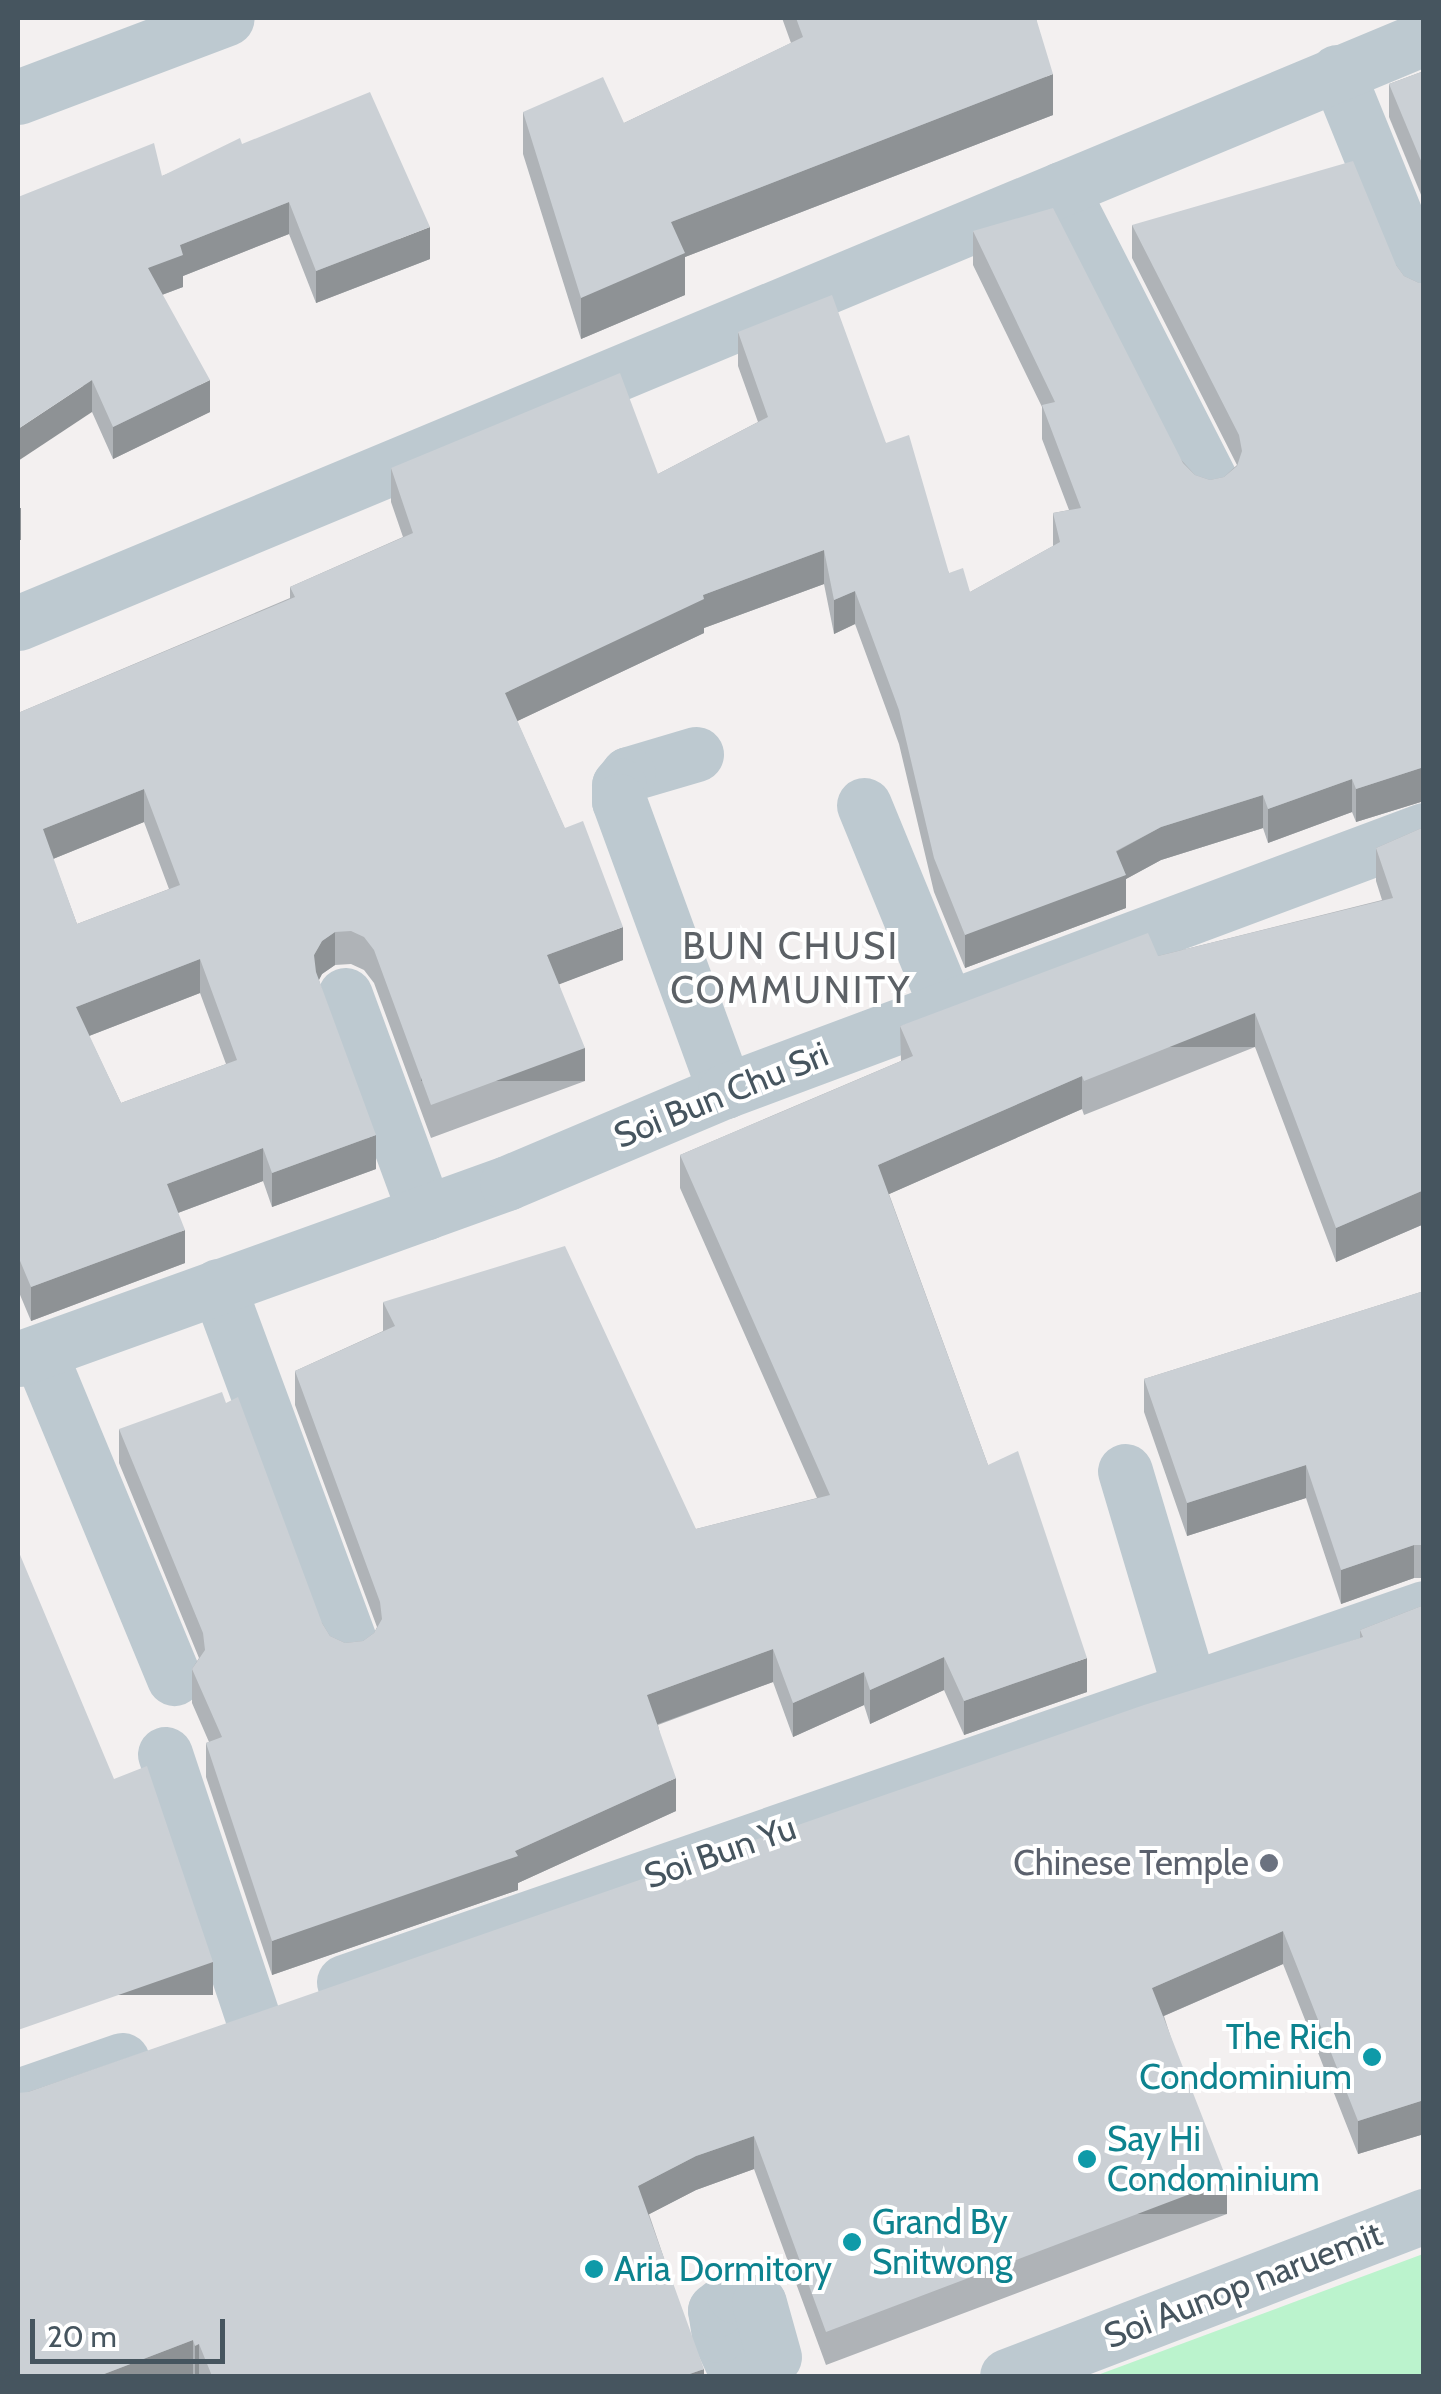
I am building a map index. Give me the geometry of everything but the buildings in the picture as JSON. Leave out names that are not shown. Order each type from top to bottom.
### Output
[{"type":"street","points":[[18,97],[227,18]]},
{"type":"street","points":[[18,623],[1424,38]]},
{"type":"street","points":[[1338,72],[1424,286]]},
{"type":"street","points":[[1061,189],[1210,482]]},
{"type":"street","points":[[696,754],[628,774],[619,785],[620,801],[724,1090]]},
{"type":"street","points":[[864,805],[947,1007]]},
{"type":"street","name":"Soi Bun Chu Sri","points":[[28,1356],[426,1213],[724,1090],[1424,830]]},
{"type":"street","points":[[345,995],[426,1213]]},
{"type":"street","points":[[218,1286],[351,1646]]},
{"type":"street","points":[[28,1356],[174,1678]]},
{"type":"street","points":[[1126,1470],[1190,1689]]},
{"type":"street","name":"Soi Bun Yu","points":[[18,2096],[1424,1608]]},
{"type":"street","points":[[165,1754],[252,2015]]},
{"type":"street","name":"Soi Aunop naruemit","points":[[1008,2376],[1424,2216]]},
{"type":"green space","points":[[1423,2254],[1423,2376],[1095,2376]]},
{"type":"place","name":"Chinese Temple","points":[[1269,1863]]},
{"type":"place","name":"The Rich Condominium","points":[[1372,2057]]},
{"type":"place","name":"Say Hi Condominium","points":[[1087,2159]]},
{"type":"place","name":"Grand By Snitwong","points":[[852,2242]]},
{"type":"place","name":"Aria Dormitory","points":[[594,2269]]},
{"type":"district","name":"BUN CHUSI COMMUNITY","points":[[791,968]]}]
